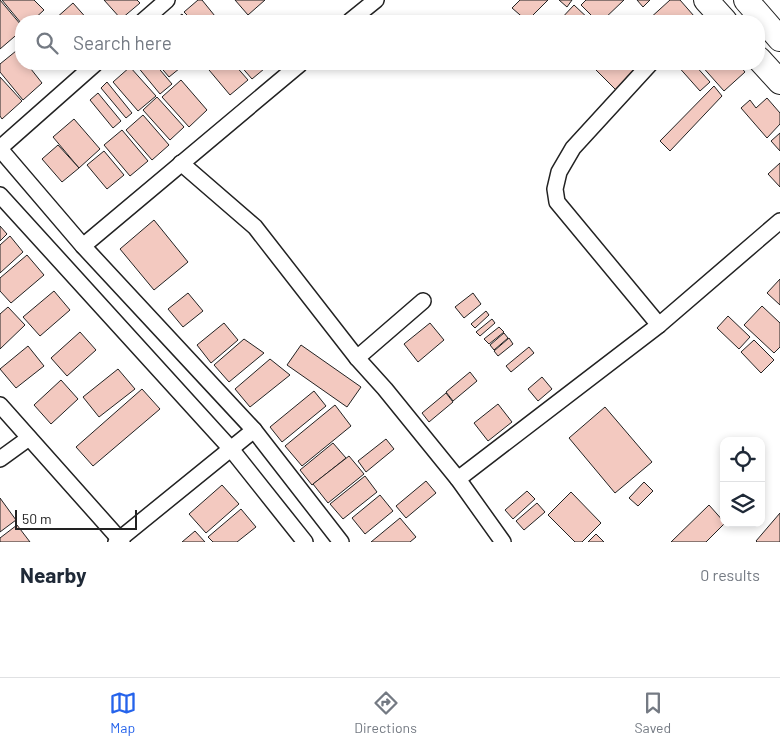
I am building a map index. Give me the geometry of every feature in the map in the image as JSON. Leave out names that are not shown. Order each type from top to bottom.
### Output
[{"type":"main road","points":[[706,0],[720,15]]},
{"type":"main road","points":[[746,0],[759,15]]},
{"type":"main road","points":[[765,22],[780,39]]},
{"type":"main road","points":[[765,66],[780,82]]},
{"type":"street","points":[[150,15],[167,0]]},
{"type":"street","points":[[357,15],[376,0]]},
{"type":"street","points":[[88,70],[0,149],[83,246],[254,430],[342,542]]},
{"type":"street","points":[[83,246],[293,70]]},
{"type":"street","points":[[644,70],[573,148],[559,172],[554,188],[557,202],[659,325]]},
{"type":"street","points":[[181,164],[255,227],[357,358],[385,389],[458,479],[503,542]]},
{"type":"street","points":[[0,195],[231,449],[305,542]]},
{"type":"street","points":[[458,479],[659,325],[780,220]]},
{"type":"street","points":[[357,358],[423,301]]},
{"type":"street","points":[[0,405],[119,541],[254,430]]},
{"type":"street","points":[[0,459],[29,438]]},
{"type":"building","points":[[0,0],[15,18],[15,36],[0,49]]},
{"type":"building","points":[[2,0],[34,0],[44,10],[39,15],[15,16]]},
{"type":"building","points":[[104,0],[137,0],[140,3],[126,15],[117,15]]},
{"type":"building","points":[[198,0],[202,0],[214,15],[187,15],[184,12]]},
{"type":"building","points":[[235,0],[265,0],[248,15]]},
{"type":"building","points":[[520,0],[548,0],[533,15],[520,15],[512,8]]},
{"type":"building","points":[[559,0],[572,0],[567,7]]},
{"type":"building","points":[[586,0],[624,0],[608,15],[591,15],[581,5]]},
{"type":"building","points":[[637,0],[650,0],[643,7]]},
{"type":"building","points":[[670,0],[680,0],[693,15],[654,15]]},
{"type":"building","points":[[73,3],[84,15],[60,15]]},
{"type":"building","points":[[574,5],[585,15],[565,15]]},
{"type":"building","points":[[15,52],[15,70],[32,70],[42,83],[23,100],[0,72],[0,64]]},
{"type":"building","points":[[127,70],[133,70],[156,96],[138,111],[113,82]]},
{"type":"building","points":[[140,70],[160,70],[172,84],[160,94]]},
{"type":"building","points":[[163,70],[178,70],[169,77]]},
{"type":"building","points":[[209,70],[239,70],[248,80],[230,95]]},
{"type":"building","points":[[244,70],[263,70],[252,79]]},
{"type":"building","points":[[596,70],[638,70],[617,91]]},
{"type":"building","points":[[681,70],[699,70],[710,82],[700,91]]},
{"type":"building","points":[[705,70],[743,70],[745,72],[724,91]]},
{"type":"building","points":[[0,77],[22,101],[2,119],[0,116]]},
{"type":"building","points":[[181,80],[207,110],[189,127],[162,97]]},
{"type":"building","points":[[107,82],[132,113],[126,118],[101,88]]},
{"type":"building","points":[[714,86],[722,96],[670,151],[660,141]]},
{"type":"building","points":[[98,93],[121,121],[113,128],[90,100]]},
{"type":"building","points":[[157,97],[184,127],[170,140],[143,110]]},
{"type":"building","points":[[767,98],[780,113],[780,124],[767,138],[741,108],[750,100],[756,108]]},
{"type":"building","points":[[143,115],[169,145],[152,160],[126,130]]},
{"type":"building","points":[[74,119],[100,149],[79,168],[53,137]]},
{"type":"building","points":[[122,130],[148,161],[130,176],[104,145]]},
{"type":"building","points":[[780,133],[780,151],[771,141]]},
{"type":"building","points":[[58,145],[79,168],[62,182],[42,159]]},
{"type":"building","points":[[104,151],[124,175],[107,189],[87,165]]},
{"type":"building","points":[[780,163],[780,187],[768,174]]},
{"type":"building","points":[[154,220],[188,262],[154,290],[120,249]]},
{"type":"building","points":[[0,226],[7,234],[0,241]]},
{"type":"building","points":[[10,236],[23,252],[0,273],[0,245]]},
{"type":"building","points":[[27,255],[44,275],[11,303],[0,291],[0,278]]},
{"type":"building","points":[[780,279],[780,305],[767,293]]},
{"type":"building","points":[[54,291],[70,310],[40,336],[23,317]]},
{"type":"building","points":[[188,293],[203,311],[183,327],[168,309]]},
{"type":"building","points":[[473,293],[481,304],[464,318],[455,307]]},
{"type":"building","points":[[762,306],[780,323],[780,347],[774,353],[744,325]]},
{"type":"building","points":[[8,307],[25,325],[0,349],[0,314]]},
{"type":"building","points":[[486,311],[489,315],[475,328],[471,324]]},
{"type":"building","points":[[728,316],[750,337],[739,349],[717,328]]},
{"type":"building","points":[[492,319],[495,323],[480,336],[476,332]]},
{"type":"building","points":[[224,323],[238,340],[211,363],[197,345]]},
{"type":"building","points":[[430,323],[444,340],[418,362],[404,344]]},
{"type":"building","points":[[499,327],[504,332],[489,344],[484,339]]},
{"type":"building","points":[[80,332],[96,350],[67,376],[51,358]]},
{"type":"building","points":[[504,333],[508,338],[494,350],[490,345]]},
{"type":"building","points":[[509,338],[513,344],[498,356],[494,351]]},
{"type":"building","points":[[244,339],[264,353],[229,382],[214,365]]},
{"type":"building","points":[[754,340],[774,360],[761,373],[741,352]]},
{"type":"building","points":[[301,345],[361,387],[347,407],[287,365]]},
{"type":"building","points":[[28,346],[44,366],[16,388],[0,369]]},
{"type":"building","points":[[529,347],[534,353],[511,372],[506,366]]},
{"type":"building","points":[[270,359],[290,375],[250,407],[235,389]]},
{"type":"building","points":[[118,369],[135,389],[99,417],[83,397]]},
{"type":"building","points":[[470,372],[477,381],[453,401],[446,392]]},
{"type":"building","points":[[542,377],[552,389],[538,401],[528,389]]},
{"type":"building","points":[[61,380],[78,399],[51,424],[34,405]]},
{"type":"building","points":[[142,389],[160,409],[93,466],[76,447]]},
{"type":"building","points":[[314,391],[326,406],[282,442],[270,427]]},
{"type":"building","points":[[446,393],[453,402],[429,422],[422,413]]},
{"type":"building","points":[[498,404],[512,422],[488,441],[474,423]]},
{"type":"building","points":[[335,405],[351,426],[302,466],[285,446]]},
{"type":"building","points":[[605,407],[652,462],[615,493],[569,438]]},
{"type":"building","points":[[386,439],[394,449],[366,472],[358,461]]},
{"type":"building","points":[[333,443],[346,458],[312,485],[300,470]]},
{"type":"building","points":[[349,456],[364,474],[328,503],[313,484]]},
{"type":"building","points":[[365,476],[377,492],[343,519],[330,504]]},
{"type":"building","points":[[426,481],[436,493],[406,518],[396,506]]},
{"type":"building","points":[[644,482],[653,491],[638,506],[629,498]]},
{"type":"building","points":[[222,485],[239,504],[206,533],[189,514]]},
{"type":"building","points":[[527,491],[535,499],[513,519],[505,510]]},
{"type":"building","points":[[571,492],[601,523],[582,542],[575,542],[548,515]]},
{"type":"building","points":[[380,495],[393,511],[365,534],[352,518]]},
{"type":"building","points":[[0,498],[16,520],[0,532]]},
{"type":"building","points":[[537,503],[545,512],[524,530],[516,521]]},
{"type":"building","points":[[709,505],[720,517],[721,527],[706,542],[671,542]]},
{"type":"building","points":[[241,509],[256,527],[237,542],[213,542],[208,537]]},
{"type":"building","points":[[780,513],[780,542],[757,542],[756,541]]},
{"type":"building","points":[[400,518],[416,537],[410,542],[371,542]]},
{"type":"building","points":[[17,525],[30,542],[0,542],[0,538]]},
{"type":"building","points":[[195,531],[205,542],[182,542]]},
{"type":"building","points":[[596,534],[604,542],[588,542]]}]
